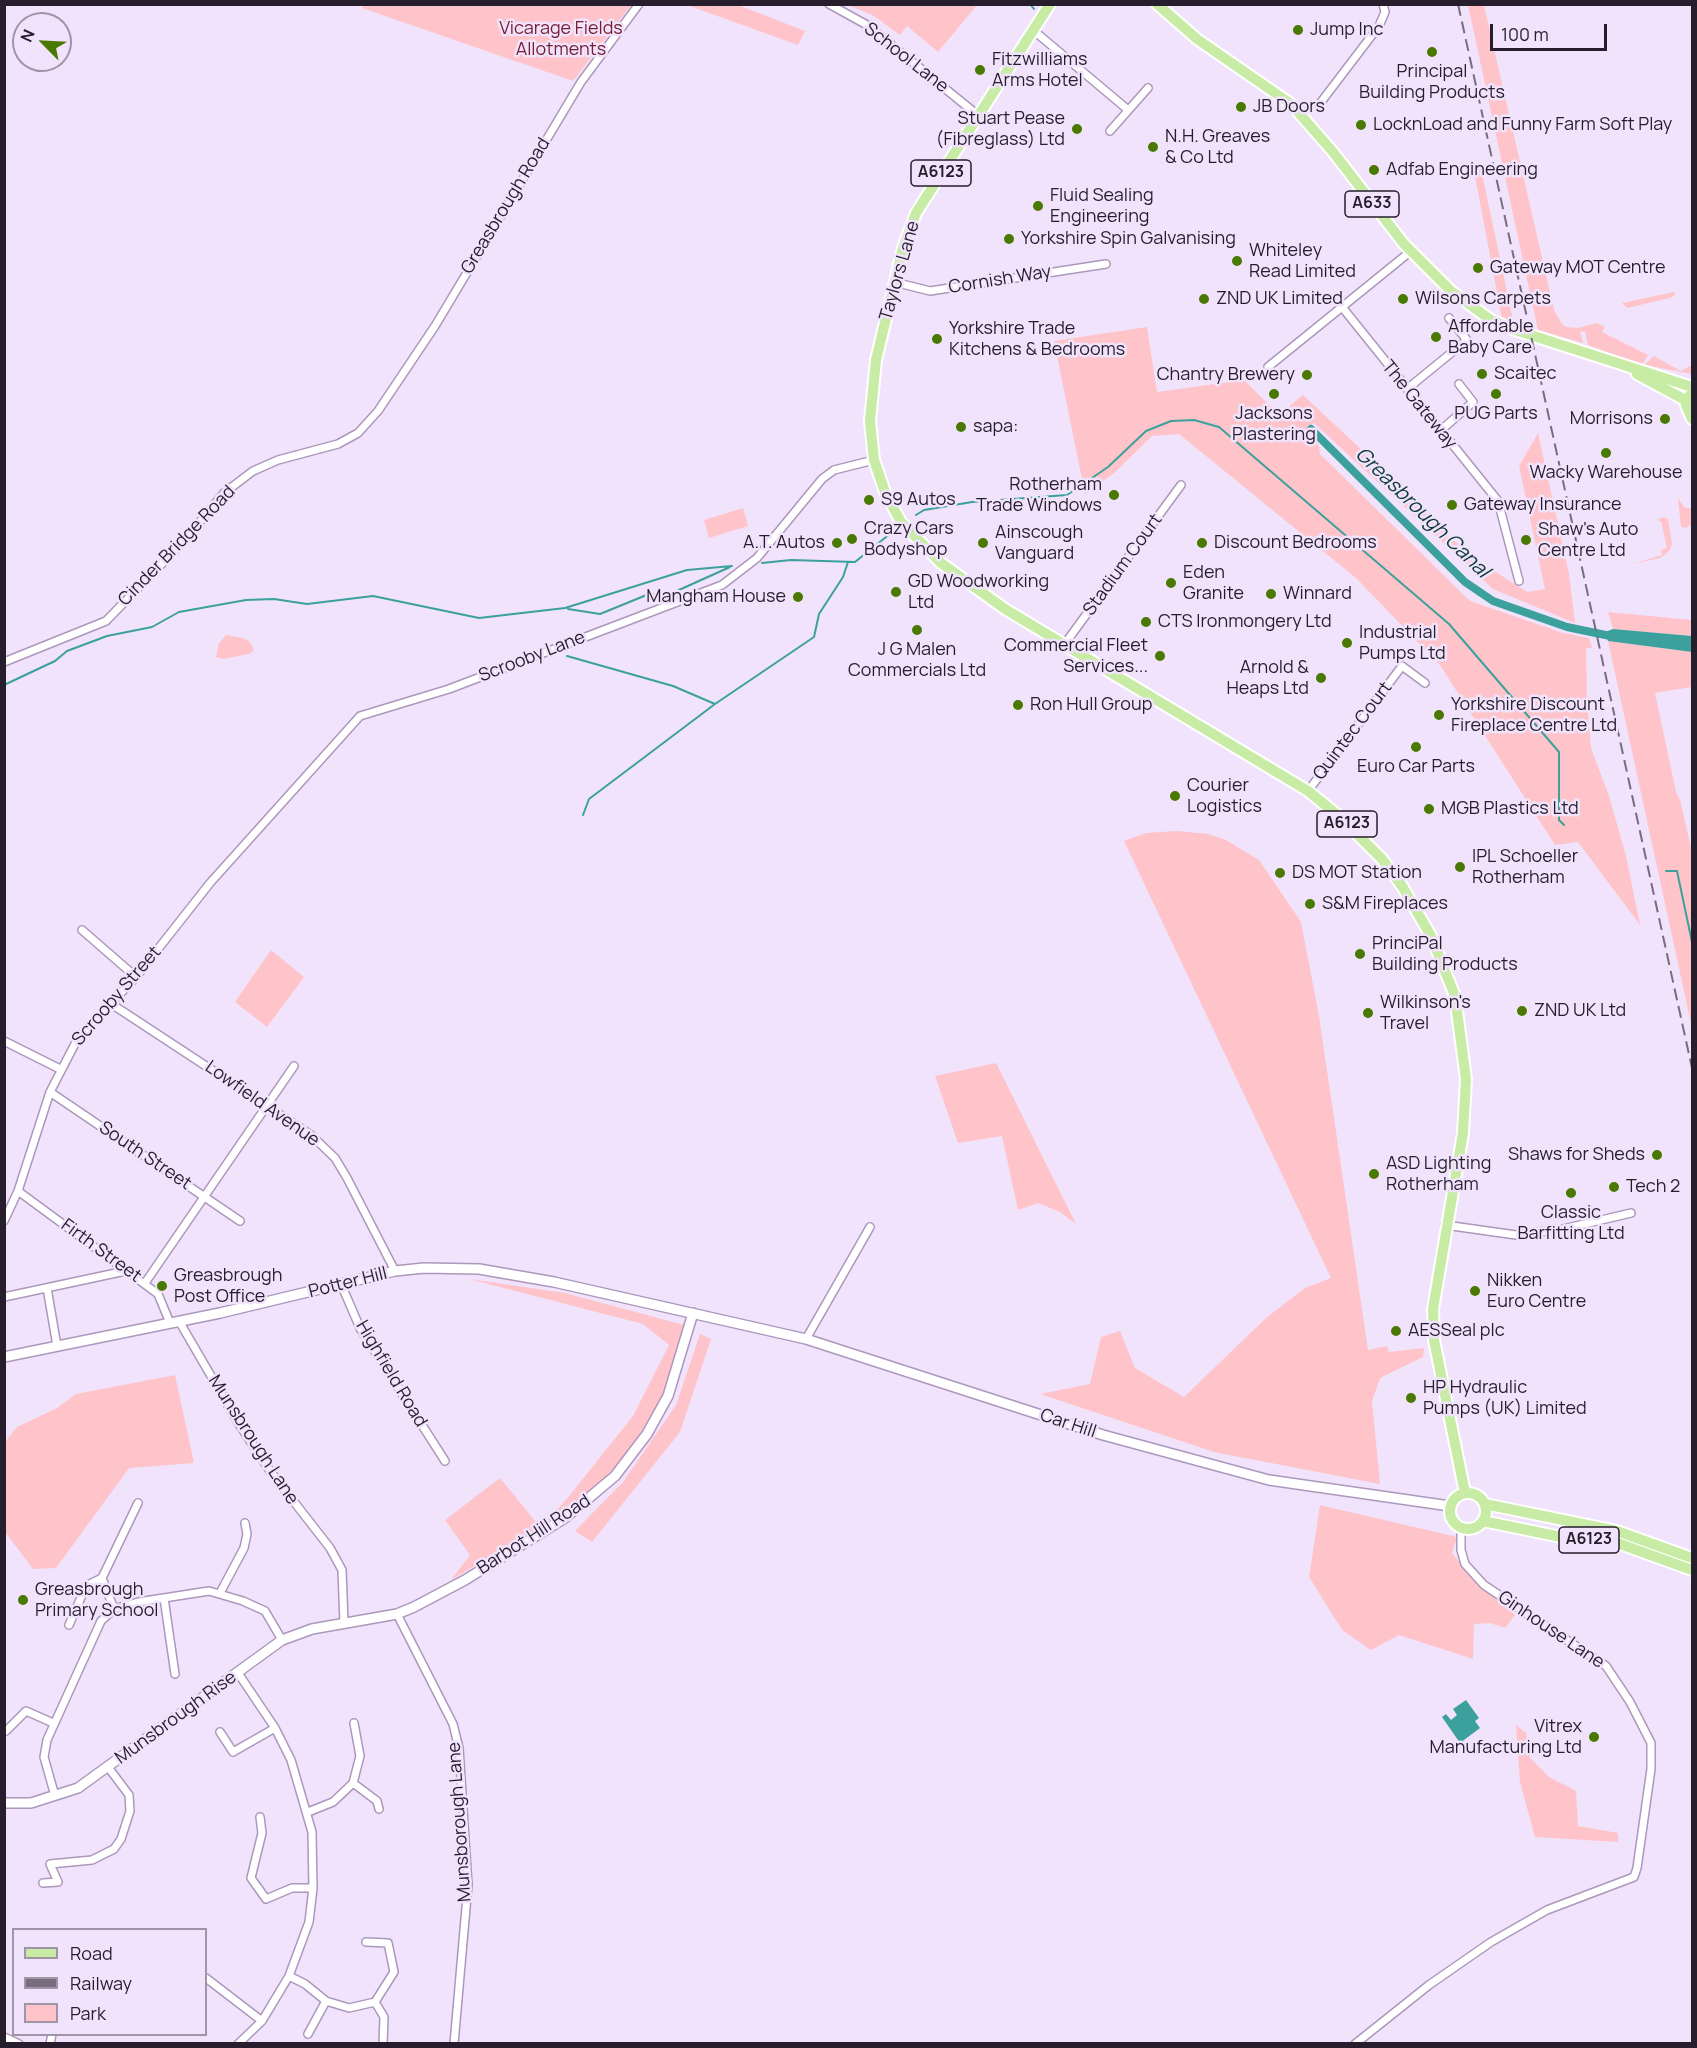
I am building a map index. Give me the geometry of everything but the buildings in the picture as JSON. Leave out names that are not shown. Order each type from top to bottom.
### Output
[{"type":"main road","name":"Taylors Lane","points":[[874,460],[870,421],[876,360],[894,282],[916,213],[980,117],[1050,4]]},
{"type":"main road","name":"A633","points":[[1162,7],[1197,39],[1291,104],[1334,152],[1411,251],[1451,291],[1491,320],[1602,356],[1690,393],[1687,410],[1692,419]]},
{"type":"main road","name":"A6123","points":[[874,460],[885,492],[896,512],[920,544],[970,587],[1308,791],[1358,834],[1382,859],[1402,886],[1435,942],[1455,996],[1464,1053],[1465,1106],[1433,1308],[1434,1340],[1465,1492],[1477,1495],[1485,1504],[1617,1531],[1692,1558]]},
{"type":"main road","name":"Potter Hill","points":[[4,1357],[175,1322],[394,1271],[424,1268],[479,1269],[554,1282],[693,1313]]},
{"type":"main road","name":"Car Hill","points":[[693,1313],[806,1339],[1103,1435],[1269,1480],[1450,1506]]},
{"type":"main road","name":"Barbot Hill Road","points":[[344,1623],[397,1614],[457,1585],[565,1518],[615,1476],[643,1440],[668,1396],[693,1313]]},
{"type":"main road","points":[[1461,1528],[1450,1517],[1450,1506],[1455,1497],[1465,1492]]},
{"type":"main road","points":[[1483,1521],[1485,1504]]},
{"type":"main road","name":"A6123","points":[[1461,1528],[1473,1528],[1483,1521],[1561,1537],[1620,1544],[1692,1570]]},
{"type":"main road","name":"Munsbrough Rise","points":[[4,1803],[31,1803],[78,1788],[282,1640],[312,1629],[344,1623]]},
{"type":"street","name":"Greasbrough Road","points":[[378,411],[435,326],[581,82],[639,4]]},
{"type":"street","name":"School Lane","points":[[829,4],[867,25],[980,117]]},
{"type":"street","points":[[1318,106],[1379,26],[1385,12],[1383,4]]},
{"type":"street","points":[[1033,30],[1127,109]]},
{"type":"street","points":[[1110,131],[1127,109],[1148,88]]},
{"type":"street","points":[[1268,368],[1411,251]]},
{"type":"street","name":"Cornish Way","points":[[894,282],[930,291],[1106,264]]},
{"type":"street","name":"The Gateway","points":[[1342,308],[1498,501],[1519,581]]},
{"type":"street","points":[[1407,389],[1467,340],[1449,318]]},
{"type":"street","points":[[1440,431],[1473,402],[1459,384]]},
{"type":"street","name":"Cinder Bridge Road","points":[[4,662],[106,621],[183,542],[224,493],[253,471],[278,460],[338,444],[358,434],[378,411]]},
{"type":"street","name":"Scrooby Lane","points":[[210,883],[360,716],[449,689],[723,585],[764,551],[822,479],[834,470],[874,460]]},
{"type":"street","name":"Stadium Court","points":[[1064,645],[1181,485]]},
{"type":"street","name":"Quintec Court","points":[[1308,791],[1402,666],[1425,683]]},
{"type":"street","name":"Scrooby Street","points":[[4,1221],[7,1206],[18,1191],[50,1092],[78,1038],[136,977],[210,883]]},
{"type":"street","points":[[82,930],[136,977]]},
{"type":"street","name":"Lowfield Avenue","points":[[110,1004],[311,1135],[335,1158],[394,1271]]},
{"type":"street","points":[[4,1041],[60,1069]]},
{"type":"street","points":[[145,1283],[294,1066]]},
{"type":"street","name":"South Street","points":[[50,1092],[240,1221]]},
{"type":"street","name":"Firth Street","points":[[18,1191],[130,1270],[158,1293],[175,1322]]},
{"type":"street","points":[[1445,1225],[1516,1234],[1563,1229],[1631,1213]]},
{"type":"street","points":[[806,1339],[870,1227]]},
{"type":"street","points":[[4,1297],[130,1270]]},
{"type":"street","name":"Highfield Road","points":[[342,1284],[360,1328],[445,1461]]},
{"type":"street","points":[[47,1288],[57,1346]]},
{"type":"street","name":"Munsbrough Lane","points":[[175,1322],[281,1489],[330,1548],[342,1570],[344,1623]]},
{"type":"street","points":[[69,1624],[86,1586],[102,1578],[138,1503]]},
{"type":"street","points":[[220,1593],[244,1548],[247,1534],[245,1522]]},
{"type":"street","name":"Ginhouse Lane","points":[[1355,2043],[1454,1968],[1528,1920],[1634,1877],[1652,1769],[1651,1743],[1630,1702],[1606,1666],[1484,1585],[1465,1564],[1461,1550],[1461,1528]]},
{"type":"street","points":[[102,1578],[114,1609]]},
{"type":"street","points":[[55,1796],[44,1757],[53,1723],[101,1621],[114,1609],[209,1590],[265,1611],[282,1640]]},
{"type":"street","points":[[164,1598],[176,1674]]},
{"type":"street","name":"Munsborough Lane","points":[[397,1614],[453,1724],[459,1748],[468,1885],[454,2043]]},
{"type":"street","points":[[238,1673],[275,1728],[291,1760],[312,1832],[313,1888],[309,1922],[289,1976],[262,2021],[238,2043]]},
{"type":"street","points":[[6,1731],[26,1711],[53,1723]]},
{"type":"street","points":[[308,1812],[333,1802],[352,1783],[360,1756],[354,1723]]},
{"type":"street","points":[[220,1732],[233,1752],[275,1728]]},
{"type":"street","points":[[43,1883],[58,1882],[50,1864],[92,1860],[114,1849],[122,1839],[130,1811],[129,1796],[108,1767]]},
{"type":"street","points":[[352,1783],[377,1801],[379,1809]]},
{"type":"street","points":[[260,1817],[262,1833],[251,1878],[266,1899],[292,1888],[313,1888]]},
{"type":"street","points":[[289,1976],[305,1984],[326,2001],[349,2008],[375,2002],[394,1972],[388,1943],[366,1942]]},
{"type":"street","points":[[207,1979],[262,2021]]},
{"type":"street","points":[[308,2034],[326,2001]]},
{"type":"street","points":[[375,2002],[384,2016],[383,2043]]},
{"type":"street","points":[[4,2037],[19,2043]]},
{"type":"green space","name":"Vicarage Fields Allotments","points":[[364,4],[631,5],[573,81],[362,8]]},
{"type":"green space","points":[[687,5],[738,5],[805,31],[798,45]]},
{"type":"green space","points":[[848,5],[977,5],[938,52],[907,26],[900,35],[874,16]]},
{"type":"green space","points":[[1468,5],[1484,5],[1554,310],[1566,327],[1578,328],[1597,323],[1605,327],[1602,332],[1648,355],[1642,365],[1588,345],[1585,331],[1580,332],[1583,343],[1538,330]]},
{"type":"green space","points":[[1481,169],[1514,325],[1502,319],[1474,171]]},
{"type":"green space","points":[[1674,292],[1675,295],[1670,298],[1627,308],[1622,303]]},
{"type":"green space","points":[[1147,327],[1157,392],[1244,380],[1279,415],[1303,395],[1409,494],[1436,525],[1477,560],[1527,592],[1545,589],[1519,466],[1538,433],[1569,574],[1575,623],[1493,589],[1314,423],[1308,427],[1307,434],[1319,446],[1320,454],[1470,601],[1563,633],[1589,638],[1592,648],[1586,648],[1591,748],[1609,796],[1626,856],[1640,925],[1578,842],[1555,845],[1440,665],[1356,578],[1179,434],[1152,436],[1114,473],[1085,494],[1054,341]]},
{"type":"green space","points":[[1654,356],[1681,371],[1692,365],[1692,374],[1644,365]]},
{"type":"green space","points":[[1678,498],[1685,508],[1692,508],[1692,524],[1686,528],[1681,527]]},
{"type":"green space","points":[[743,508],[748,526],[709,538],[704,520]]},
{"type":"green space","points":[[1664,517],[1668,519],[1672,544],[1669,551],[1660,558],[1633,564],[1662,555],[1661,550],[1667,548],[1661,521],[1656,520]]},
{"type":"green space","points":[[1608,612],[1692,620],[1692,636],[1613,629]]},
{"type":"green space","points":[[226,635],[243,638],[250,642],[254,650],[249,654],[223,659],[216,657],[219,643]]},
{"type":"green space","points":[[1608,641],[1692,652],[1692,687],[1655,693],[1676,792],[1680,800],[1692,852],[1692,1028]]},
{"type":"green space","points":[[1177,831],[1208,834],[1226,840],[1259,860],[1301,922],[1319,1016],[1368,1350],[1387,1346],[1389,1352],[1424,1348],[1423,1357],[1380,1378],[1372,1401],[1380,1484],[1214,1452],[1040,1394],[1090,1384],[1101,1337],[1120,1331],[1135,1368],[1184,1397],[1266,1318],[1305,1288],[1331,1278],[1124,841],[1146,833]]},
{"type":"green space","points":[[271,950],[304,977],[267,1027],[235,1002]]},
{"type":"green space","points":[[996,1063],[1076,1224],[1060,1212],[1038,1203],[1018,1210],[1002,1136],[958,1143],[935,1076]]},
{"type":"green space","points":[[469,1279],[565,1293],[684,1325],[664,1397],[611,1476],[540,1527],[566,1500],[633,1416],[669,1345],[643,1324]]},
{"type":"green space","points":[[700,1334],[711,1339],[680,1432],[592,1542],[575,1531],[623,1482],[676,1405]]},
{"type":"green space","points":[[175,1375],[194,1463],[129,1468],[56,1568],[33,1569],[5,1532],[5,1442],[17,1427],[57,1408],[76,1394]]},
{"type":"green space","points":[[500,1478],[540,1527],[451,1580],[470,1555],[445,1520]]},
{"type":"green space","points":[[1320,1505],[1457,1537],[1452,1553],[1477,1583],[1515,1615],[1505,1628],[1490,1623],[1474,1624],[1473,1659],[1399,1635],[1371,1650],[1342,1630],[1309,1577]]},
{"type":"green space","points":[[1516,1725],[1526,1733],[1530,1758],[1549,1777],[1576,1791],[1578,1826],[1618,1833],[1618,1842],[1535,1837],[1520,1782]]},
{"type":"shaded area","points":[[1613,629],[1692,636],[1692,652],[1608,641],[1605,632]]},
{"type":"shaded area","points":[[1466,1700],[1479,1718],[1475,1721],[1480,1728],[1460,1743],[1442,1717],[1446,1714],[1451,1720],[1457,1715],[1453,1709]]},
{"type":"waterway","points":[[1030,4],[1034,9]]},
{"type":"waterway","points":[[916,515],[924,510],[972,502],[1067,495],[1108,467],[1146,431],[1171,421],[1194,420],[1219,427],[1449,624],[1559,752],[1559,820],[1564,825]]},
{"type":"waterway","name":"Greasbrough Canal","points":[[1311,429],[1465,582],[1493,601],[1567,627],[1615,637]]},
{"type":"waterway","points":[[762,563],[791,560],[855,562],[891,533]]},
{"type":"waterway","points":[[583,815],[589,799],[715,704],[814,637],[819,614],[843,577],[848,562]]},
{"type":"waterway","points":[[4,685],[55,661],[67,651],[107,636],[152,627],[179,612],[246,600],[274,599],[307,604],[373,596],[479,618],[565,608],[687,570],[732,566]]},
{"type":"waterway","points":[[568,609],[600,614],[649,594],[670,594],[730,567]]},
{"type":"waterway","points":[[567,656],[673,686],[715,704]]},
{"type":"waterway","points":[[1666,871],[1677,871],[1692,942]]},
{"type":"railway","points":[[1458,4],[1692,1068]]},
{"type":"place","name":"Jump Inc","points":[[1298,30]]},
{"type":"place","name":"Principal Building Products","points":[[1432,52]]},
{"type":"place","name":"Fitzwilliams Arms Hotel","points":[[980,70]]},
{"type":"place","name":"JB Doors","points":[[1241,107]]},
{"type":"place","name":"LocknLoad and Funny Farm Soft Play","points":[[1361,125]]},
{"type":"place","name":"Stuart Pease (Fibreglass) Ltd","points":[[1077,129]]},
{"type":"place","name":"N.H. Greaves & Co Ltd","points":[[1153,147]]},
{"type":"place","name":"Adfab Engineering","points":[[1374,170]]},
{"type":"place","name":"Fluid Sealing Engineering","points":[[1038,206]]},
{"type":"place","name":"Yorkshire Spin Galvanising","points":[[1009,239]]},
{"type":"place","name":"Whiteley Read Limited","points":[[1237,261]]},
{"type":"place","name":"Gateway MOT Centre","points":[[1478,268]]},
{"type":"place","name":"ZND UK Limited","points":[[1204,299]]},
{"type":"place","name":"Wilsons Carpets","points":[[1403,299]]},
{"type":"place","name":"Affordable Baby Care","points":[[1436,337]]},
{"type":"place","name":"Yorkshire Trade Kitchens & Bedrooms","points":[[937,339]]},
{"type":"place","name":"Scaitec","points":[[1482,374]]},
{"type":"place","name":"Chantry Brewery","points":[[1307,375]]},
{"type":"place","name":"Jacksons Plastering","points":[[1274,394]]},
{"type":"place","name":"PUG Parts","points":[[1496,394]]},
{"type":"place","name":"Morrisons","points":[[1665,419]]},
{"type":"place","name":"sapa:","points":[[961,427]]},
{"type":"place","name":"Wacky Warehouse","points":[[1606,453]]},
{"type":"place","name":"Rotherham Trade Windows","points":[[1114,495]]},
{"type":"place","name":"S9 Autos","points":[[869,500]]},
{"type":"place","name":"Gateway Insurance","points":[[1452,505]]},
{"type":"place","name":"Crazy Cars Bodyshop","points":[[852,539]]},
{"type":"place","name":"Shaw's Auto Centre Ltd","points":[[1526,540]]},
{"type":"place","name":"A.T. Autos","points":[[837,543]]},
{"type":"place","name":"Ainscough Vanguard","points":[[983,543]]},
{"type":"place","name":"Discount Bedrooms","points":[[1202,543]]},
{"type":"place","name":"Eden Granite","points":[[1171,583]]},
{"type":"place","name":"GD Woodworking Ltd","points":[[896,592]]},
{"type":"place","name":"Winnard","points":[[1271,594]]},
{"type":"place","name":"Mangham House","points":[[798,597]]},
{"type":"place","name":"CTS Ironmongery Ltd","points":[[1146,622]]},
{"type":"place","name":"J G Malen Commercials Ltd","points":[[917,630]]},
{"type":"place","name":"Industrial Pumps Ltd","points":[[1347,643]]},
{"type":"place","name":"Commercial Fleet Services...","points":[[1160,656]]},
{"type":"place","name":"Arnold & Heaps Ltd","points":[[1321,678]]},
{"type":"place","name":"Ron Hull Group","points":[[1018,705]]},
{"type":"place","name":"Yorkshire Discount Fireplace Centre Ltd","points":[[1439,715]]},
{"type":"place","name":"Euro Car Parts","points":[[1416,747]]},
{"type":"place","name":"Courier Logistics","points":[[1175,796]]},
{"type":"place","name":"MGB Plastics Ltd","points":[[1429,809]]},
{"type":"place","name":"IPL Schoeller Rotherham","points":[[1460,867]]},
{"type":"place","name":"DS MOT Station","points":[[1280,873]]},
{"type":"place","name":"S&M Fireplaces","points":[[1310,904]]},
{"type":"place","name":"PrinciPal Building Products","points":[[1360,954]]},
{"type":"place","name":"ZND UK Ltd","points":[[1522,1011]]},
{"type":"place","name":"Wilkinson's Travel","points":[[1368,1013]]},
{"type":"place","name":"Shaws for Sheds","points":[[1657,1155]]},
{"type":"place","name":"ASD Lighting Rotherham","points":[[1374,1174]]},
{"type":"place","name":"Tech 2","points":[[1614,1187]]},
{"type":"place","name":"Classic Barfitting Ltd","points":[[1571,1193]]},
{"type":"place","name":"Greasbrough Post Office","points":[[162,1286]]},
{"type":"place","name":"Nikken Euro Centre","points":[[1475,1291]]},
{"type":"place","name":"AESSeal plc","points":[[1396,1331]]},
{"type":"place","name":"HP Hydraulic Pumps (UK) Limited","points":[[1411,1398]]},
{"type":"place","name":"Greasbrough Primary School","points":[[23,1600]]},
{"type":"place","name":"Vitrex Manufacturing Ltd","points":[[1594,1737]]}]
